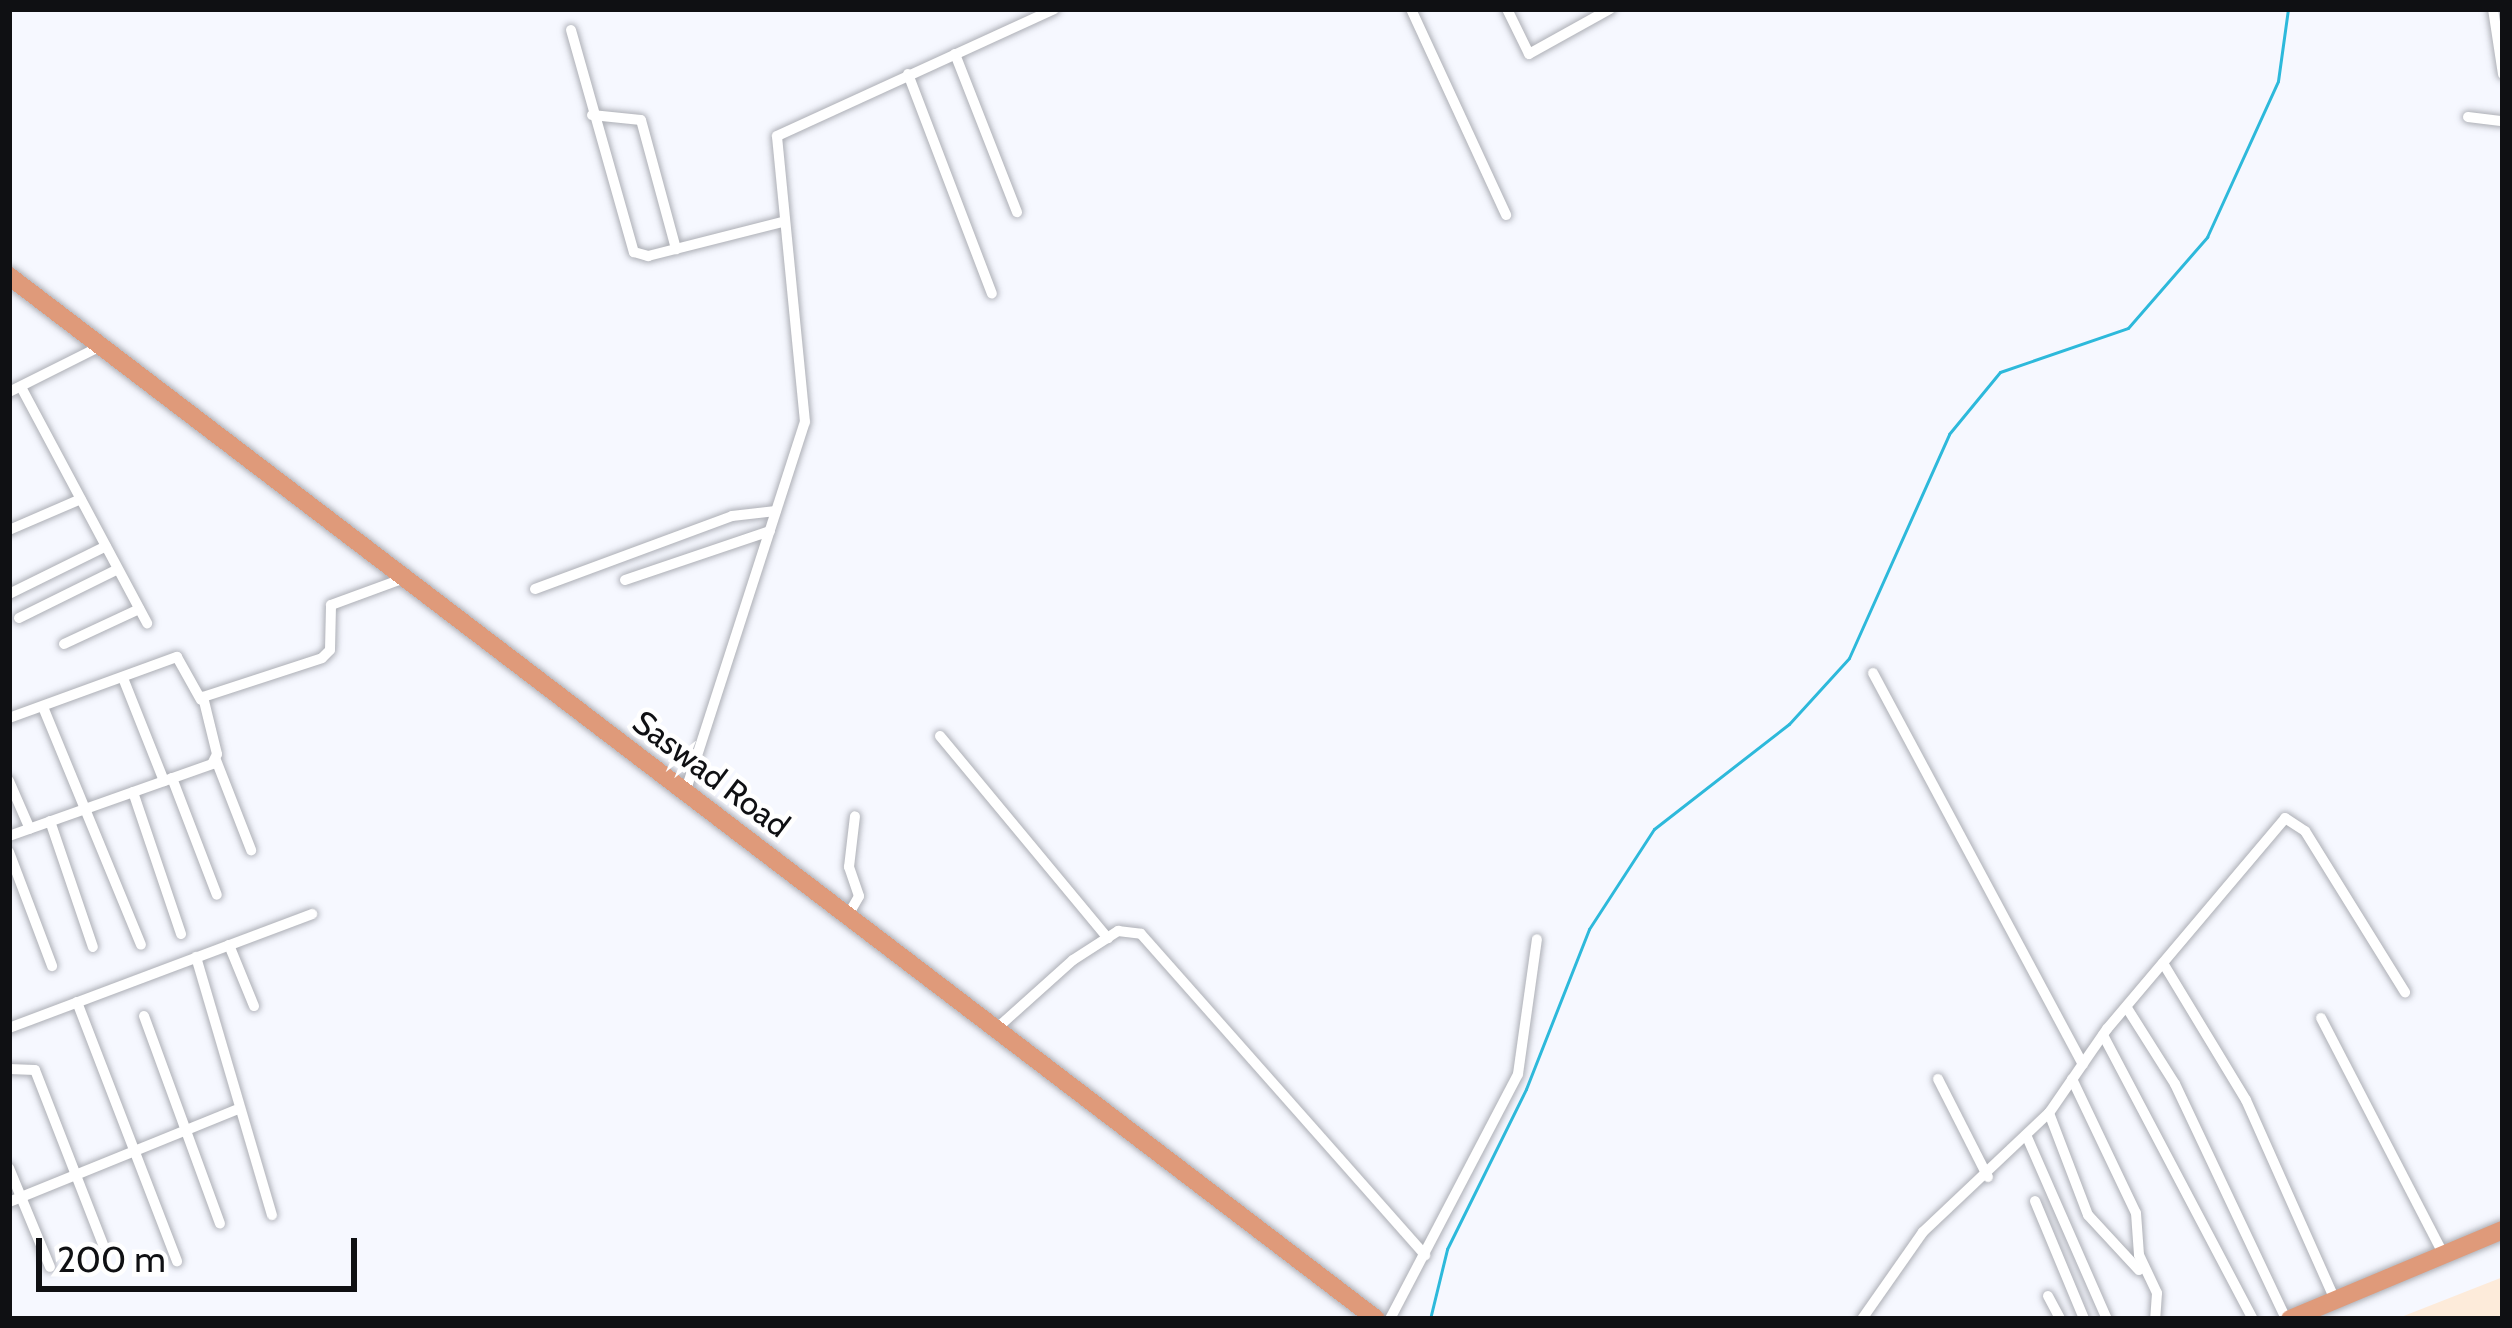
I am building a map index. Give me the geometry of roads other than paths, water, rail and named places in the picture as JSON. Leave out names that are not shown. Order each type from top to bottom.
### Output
[{"type":"highway","name":"Saswad Road","points":[[9,276],[1376,1319]]},
{"type":"highway","points":[[2288,1319],[2503,1231]]},
{"type":"highway","points":[[2317,1319],[2503,1242]]},
{"type":"street","points":[[685,793],[805,422],[777,136],[1054,9]]},
{"type":"street","points":[[1411,9],[1506,215]]},
{"type":"street","points":[[1507,9],[1529,54],[1610,9]]},
{"type":"street","points":[[2492,9],[2503,74]]},
{"type":"street","points":[[571,30],[625,242],[648,256],[782,222]]},
{"type":"street","points":[[955,54],[1017,212]]},
{"type":"street","points":[[908,74],[992,294]]},
{"type":"street","points":[[592,116],[641,120],[676,249]]},
{"type":"street","points":[[2468,117],[2503,121]]},
{"type":"street","points":[[101,346],[15,389],[147,623]]},
{"type":"street","points":[[9,530],[80,499]]},
{"type":"street","points":[[535,589],[732,516],[776,511]]},
{"type":"street","points":[[625,580],[770,531]]},
{"type":"street","points":[[9,594],[106,546]]},
{"type":"street","points":[[19,618],[118,569]]},
{"type":"street","points":[[201,700],[322,658],[330,650],[331,604],[402,579]]},
{"type":"street","points":[[64,644],[139,608]]},
{"type":"street","points":[[9,718],[177,657],[201,700],[216,760],[250,850]]},
{"type":"street","points":[[1873,673],[2084,1064]]},
{"type":"street","points":[[123,678],[217,895]]},
{"type":"street","points":[[43,707],[141,945]]},
{"type":"street","points":[[940,736],[1108,938]]},
{"type":"street","points":[[9,836],[216,760]]},
{"type":"street","points":[[9,781],[30,829]]},
{"type":"street","points":[[133,792],[182,934]]},
{"type":"street","points":[[848,916],[859,896],[849,867],[855,816]]},
{"type":"street","points":[[1862,1319],[1915,1241],[1988,1178],[2049,1113],[2103,1035],[2279,824],[2295,819],[2404,992]]},
{"type":"street","points":[[50,821],[93,947]]},
{"type":"street","points":[[9,852],[52,965]]},
{"type":"street","points":[[9,1028],[312,914]]},
{"type":"street","points":[[996,1029],[1108,938],[1128,928],[1141,934],[1425,1255]]},
{"type":"street","points":[[1390,1319],[1518,1074],[1537,939]]},
{"type":"street","points":[[229,945],[254,1006]]},
{"type":"street","points":[[196,958],[234,1071],[236,1110],[272,1215]]},
{"type":"street","points":[[2163,963],[2246,1100],[2336,1300]]},
{"type":"street","points":[[77,1002],[177,1261]]},
{"type":"street","points":[[2127,1008],[2175,1084],[2288,1319]]},
{"type":"street","points":[[144,1016],[220,1224]]},
{"type":"street","points":[[2320,1018],[2444,1255]]},
{"type":"street","points":[[2103,1035],[2253,1319]]},
{"type":"street","points":[[9,1069],[35,1070],[103,1244]]},
{"type":"street","points":[[2072,1078],[2136,1213],[2156,1319]]},
{"type":"street","points":[[1938,1079],[1988,1178]]},
{"type":"street","points":[[15,1200],[236,1110]]},
{"type":"street","points":[[2049,1113],[2088,1215],[2128,1252],[2153,1299]]},
{"type":"street","points":[[2027,1137],[2107,1319]]},
{"type":"street","points":[[9,1168],[15,1200],[50,1267]]},
{"type":"street","points":[[2036,1201],[2084,1319]]},
{"type":"street","points":[[2048,1296],[2060,1319]]},
{"type":"waterway","points":[[1430,1319],[1447,1249],[1526,1089],[1589,929],[1654,829],[1789,724],[1849,658],[1949,434],[2000,372],[2128,328],[2207,237],[2278,81],[2288,9]]}]
